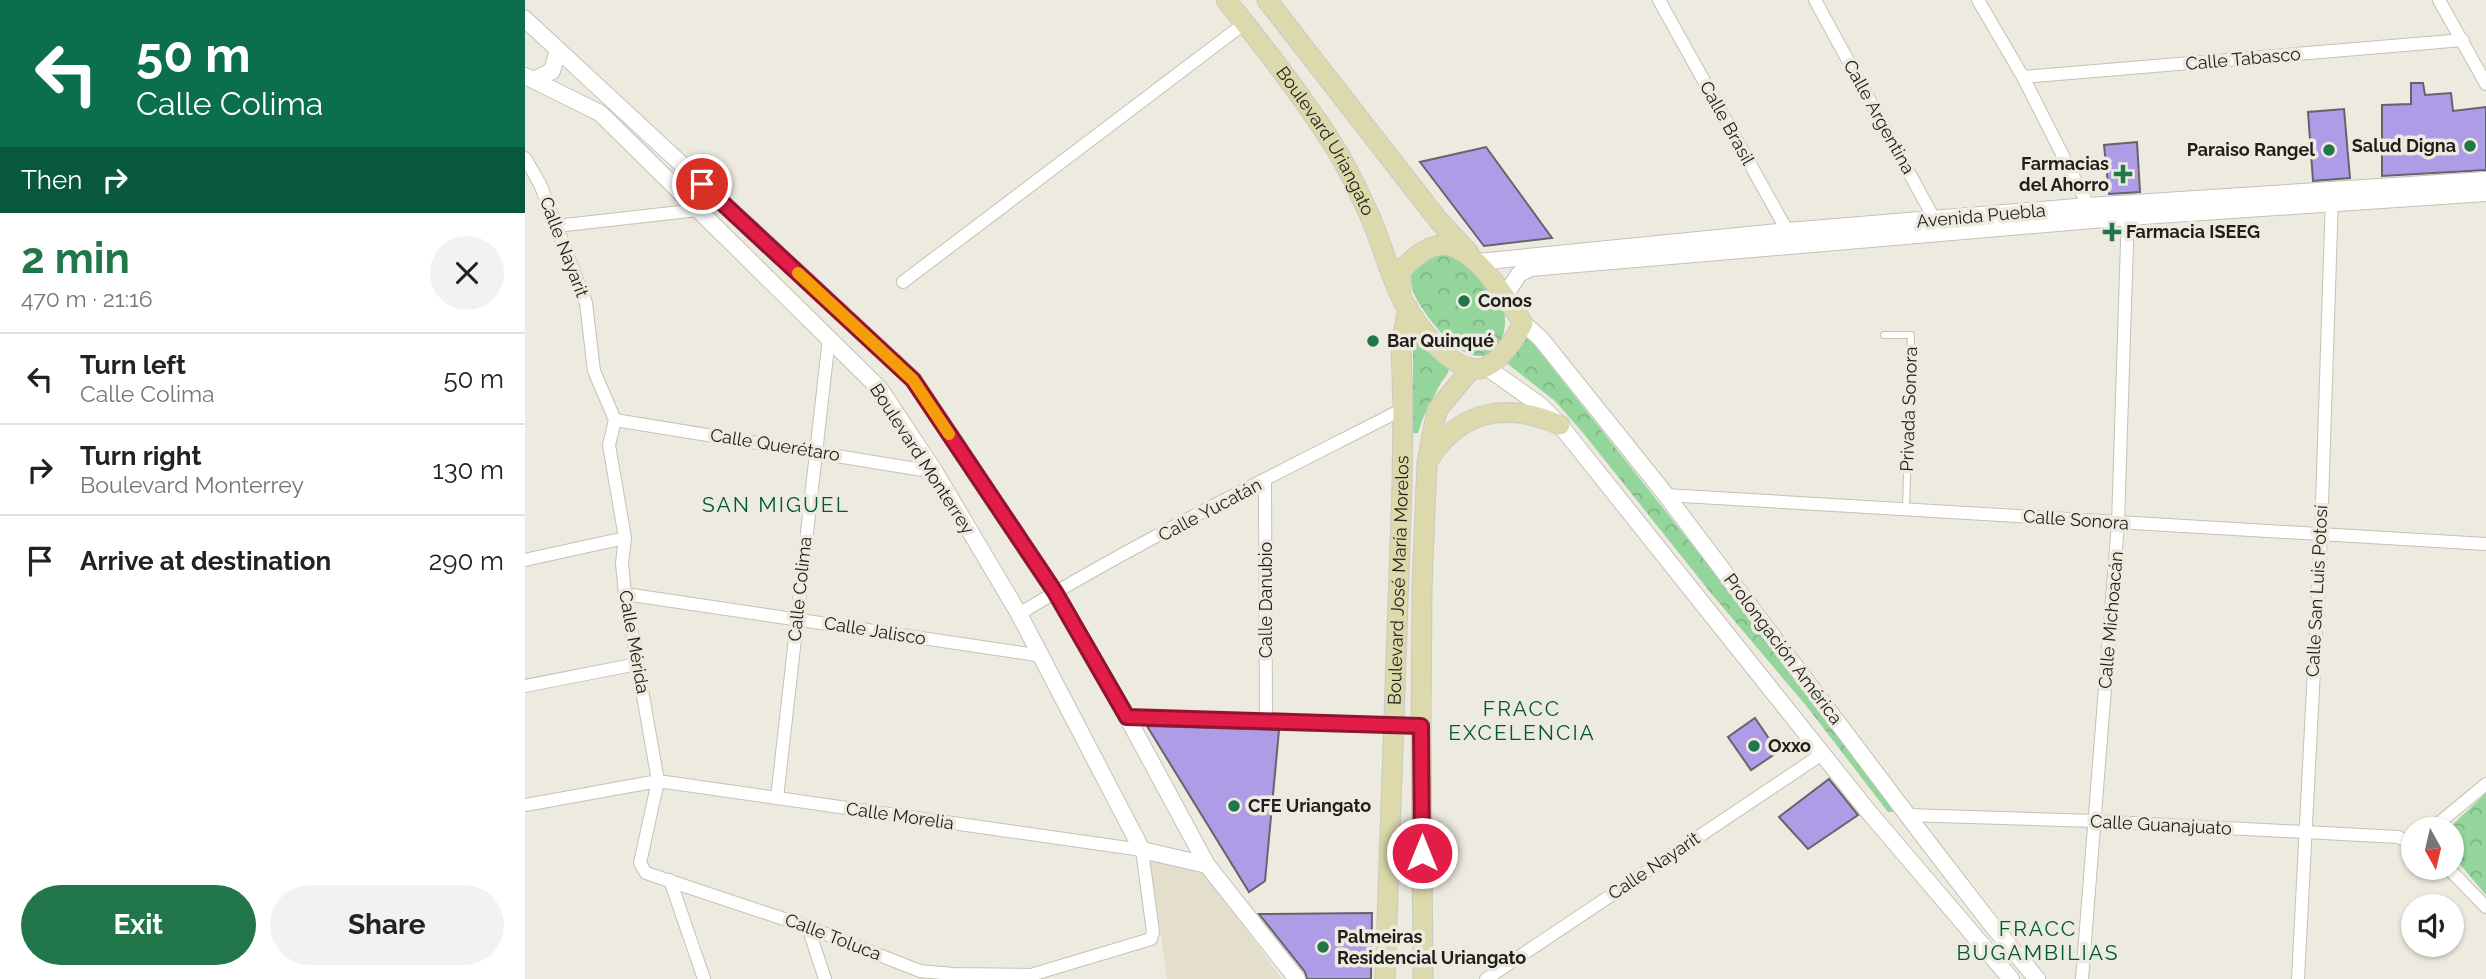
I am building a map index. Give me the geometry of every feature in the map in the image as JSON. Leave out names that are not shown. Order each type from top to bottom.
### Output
[{"type":"main road","name":"Boulevard Uriangato","points":[[1226,0],[1334,146],[1368,212],[1404,303]]},
{"type":"main road","name":"Boulevard Uriangato","points":[[1267,0],[1439,221],[1473,258]]},
{"type":"main road","points":[[1442,245],[1473,258],[1504,297],[1523,323],[1510,346],[1479,368],[1457,364],[1414,320],[1404,303],[1401,271],[1417,254],[1442,245]]},
{"type":"main road","name":"Boulevard José María Morelos","points":[[1385,979],[1404,303]]},
{"type":"main road","name":"Boulevard José María Morelos","points":[[1423,979],[1422,586],[1427,463],[1437,410],[1479,368]]},
{"type":"main road","points":[[1427,463],[1436,448],[1449,435],[1482,415],[1515,411],[1539,415],[1560,425]]},
{"type":"street","name":"Calle Brasil","points":[[1659,0],[1791,238]]},
{"type":"street","name":"Calle Argentina","points":[[1815,0],[1939,227]]},
{"type":"street","points":[[1977,0],[2023,77],[2092,213]]},
{"type":"street","points":[[2439,0],[2486,85]]},
{"type":"street","points":[[903,282],[1245,23]]},
{"type":"street","name":"Boulevard Monterrey","points":[[528,25],[913,380],[1055,592],[1207,865],[1297,979]]},
{"type":"street","name":"Calle Tabasco","points":[[2023,77],[2463,40]]},
{"type":"street","points":[[529,78],[552,71],[558,50]]},
{"type":"street","name":"Boulevard Monterrey","points":[[529,78],[600,113],[880,389],[935,472],[1043,656],[1142,850]]},
{"type":"street","name":"Calle Nayarit","points":[[526,160],[556,226],[586,303],[594,371],[615,419]]},
{"type":"street","name":"Avenida Puebla","points":[[1473,258],[1791,238],[2092,213],[2332,197],[2486,180]]},
{"type":"street","name":"Avenida Puebla","points":[[2332,197],[2486,193]]},
{"type":"street","name":"Calle San Luis Potosí","points":[[2298,979],[2321,534],[2332,197]]},
{"type":"street","points":[[556,226],[698,210]]},
{"type":"street","name":"Calle Michoacán","points":[[2082,979],[2118,523],[2128,211]]},
{"type":"street","name":"Avenida Puebla","points":[[1504,297],[1519,274],[1530,268],[1791,238]]},
{"type":"street","name":"Prolongación América","points":[[1523,323],[1541,340],[1666,495],[1907,815],[2037,979]]},
{"type":"street","name":"Calle Colima","points":[[777,798],[829,338]]},
{"type":"street","name":"Prolongación América","points":[[1479,368],[1540,405],[1560,425],[1868,811],[2011,979]]},
{"type":"street","name":"Calle Yucatán","points":[[1019,614],[1055,592],[1403,409]]},
{"type":"street","name":"Calle Querétaro","points":[[615,419],[935,472]]},
{"type":"street","name":"Calle Mérida","points":[[615,419],[609,445],[625,538],[622,563],[625,594],[658,781],[640,863]]},
{"type":"street","name":"Calle Danubio","points":[[1265,480],[1266,720]]},
{"type":"street","name":"Calle Sonora","points":[[1666,495],[2486,544]]},
{"type":"street","points":[[525,560],[625,538]]},
{"type":"street","name":"Calle Jalisco","points":[[625,594],[1043,656]]},
{"type":"street","points":[[525,686],[637,664]]},
{"type":"street","points":[[1127,717],[1421,726]]},
{"type":"street","name":"Calle Nayarit","points":[[1486,979],[1822,754]]},
{"type":"street","name":"Calle Morelia","points":[[525,805],[658,781],[1142,850]]},
{"type":"street","points":[[2446,817],[2486,784]]},
{"type":"street","points":[[1868,811],[1907,815]]},
{"type":"street","name":"Calle Guanajuato","points":[[1907,815],[2094,821],[2401,838]]},
{"type":"street","points":[[1170,857],[1180,853],[1187,844],[1188,830]]},
{"type":"street","points":[[1142,850],[1207,865]]},
{"type":"street","name":"Calle Toluca","points":[[640,863],[646,873],[808,927],[920,971],[954,977],[1031,975],[1151,939],[1153,932],[1142,850]]},
{"type":"street","points":[[670,880],[703,979]]},
{"type":"street","points":[[2460,880],[2486,907]]},
{"type":"street","points":[[808,927],[825,979]]},
{"type":"lane","name":"Privada Sonora","points":[[1884,335],[1911,335],[1906,509]]},
{"type":"shaded area","points":[[1150,859],[1201,867],[1282,979],[1167,979]]},
{"type":"green space","points":[[1457,252],[1503,306],[1503,335],[1500,344],[1487,355],[1467,353],[1452,344],[1430,320],[1413,290],[1410,269],[1423,255]]},
{"type":"green space","points":[[1528,337],[1795,675],[1898,812],[1888,812],[1808,708],[1710,592],[1584,434],[1555,401],[1504,361],[1510,358]]},
{"type":"green space","points":[[1418,340],[1449,367],[1418,433],[1413,433],[1413,346]]},
{"type":"green space","points":[[2486,793],[2486,895],[2464,869],[2464,817],[2461,817]]},
{"type":"building","points":[[2411,83],[2423,83],[2425,95],[2451,93],[2453,111],[2486,107],[2486,170],[2382,176],[2382,105],[2411,104]]},
{"type":"building","name":"Paraiso Rangel","points":[[2344,109],[2350,178],[2313,181],[2308,112]]},
{"type":"building","name":"Farmacias del Ahorro","points":[[2137,142],[2140,192],[2109,194],[2104,145]]},
{"type":"building","points":[[1486,147],[1552,238],[1484,246],[1420,162]]},
{"type":"building","name":"Oxxo","points":[[1755,718],[1778,752],[1751,770],[1728,737]]},
{"type":"building","name":"CFE Uriangato","points":[[1147,726],[1279,730],[1265,881],[1249,892]]},
{"type":"building","points":[[1829,779],[1858,815],[1808,849],[1779,817]]},
{"type":"building","name":"Palmeiras Residencial Uriangato","points":[[1372,913],[1371,979],[1307,979],[1305,972],[1259,914]]},
{"type":"slow traffic","points":[[798,273],[913,380],[949,434]]},
{"type":"place","name":"Salud Digna","points":[[2470,146]]},
{"type":"place","name":"Paraiso Rangel","points":[[2329,150]]},
{"type":"place","name":"Farmacias del Ahorro","points":[[2123,174]]},
{"type":"place","name":"Farmacia ISEEG","points":[[2112,232]]},
{"type":"place","name":"Conos","points":[[1464,301]]},
{"type":"place","name":"Bar Quinqué","points":[[1373,341]]},
{"type":"place","name":"Oxxo","points":[[1754,746]]},
{"type":"place","name":"CFE Uriangato","points":[[1234,806]]},
{"type":"place","name":"Palmeiras Residencial Uriangato","points":[[1323,947]]},
{"type":"district","name":"SAN MIGUEL","points":[[776,505]]},
{"type":"district","name":"FRACC EXCELENCIA","points":[[1522,721]]},
{"type":"district","name":"FRACC BUGAMBILIAS","points":[[2038,941]]},
{"type":"route","points":[[702,184],[913,380],[1055,592],[1127,717],[1421,726],[1422,853]]}]
